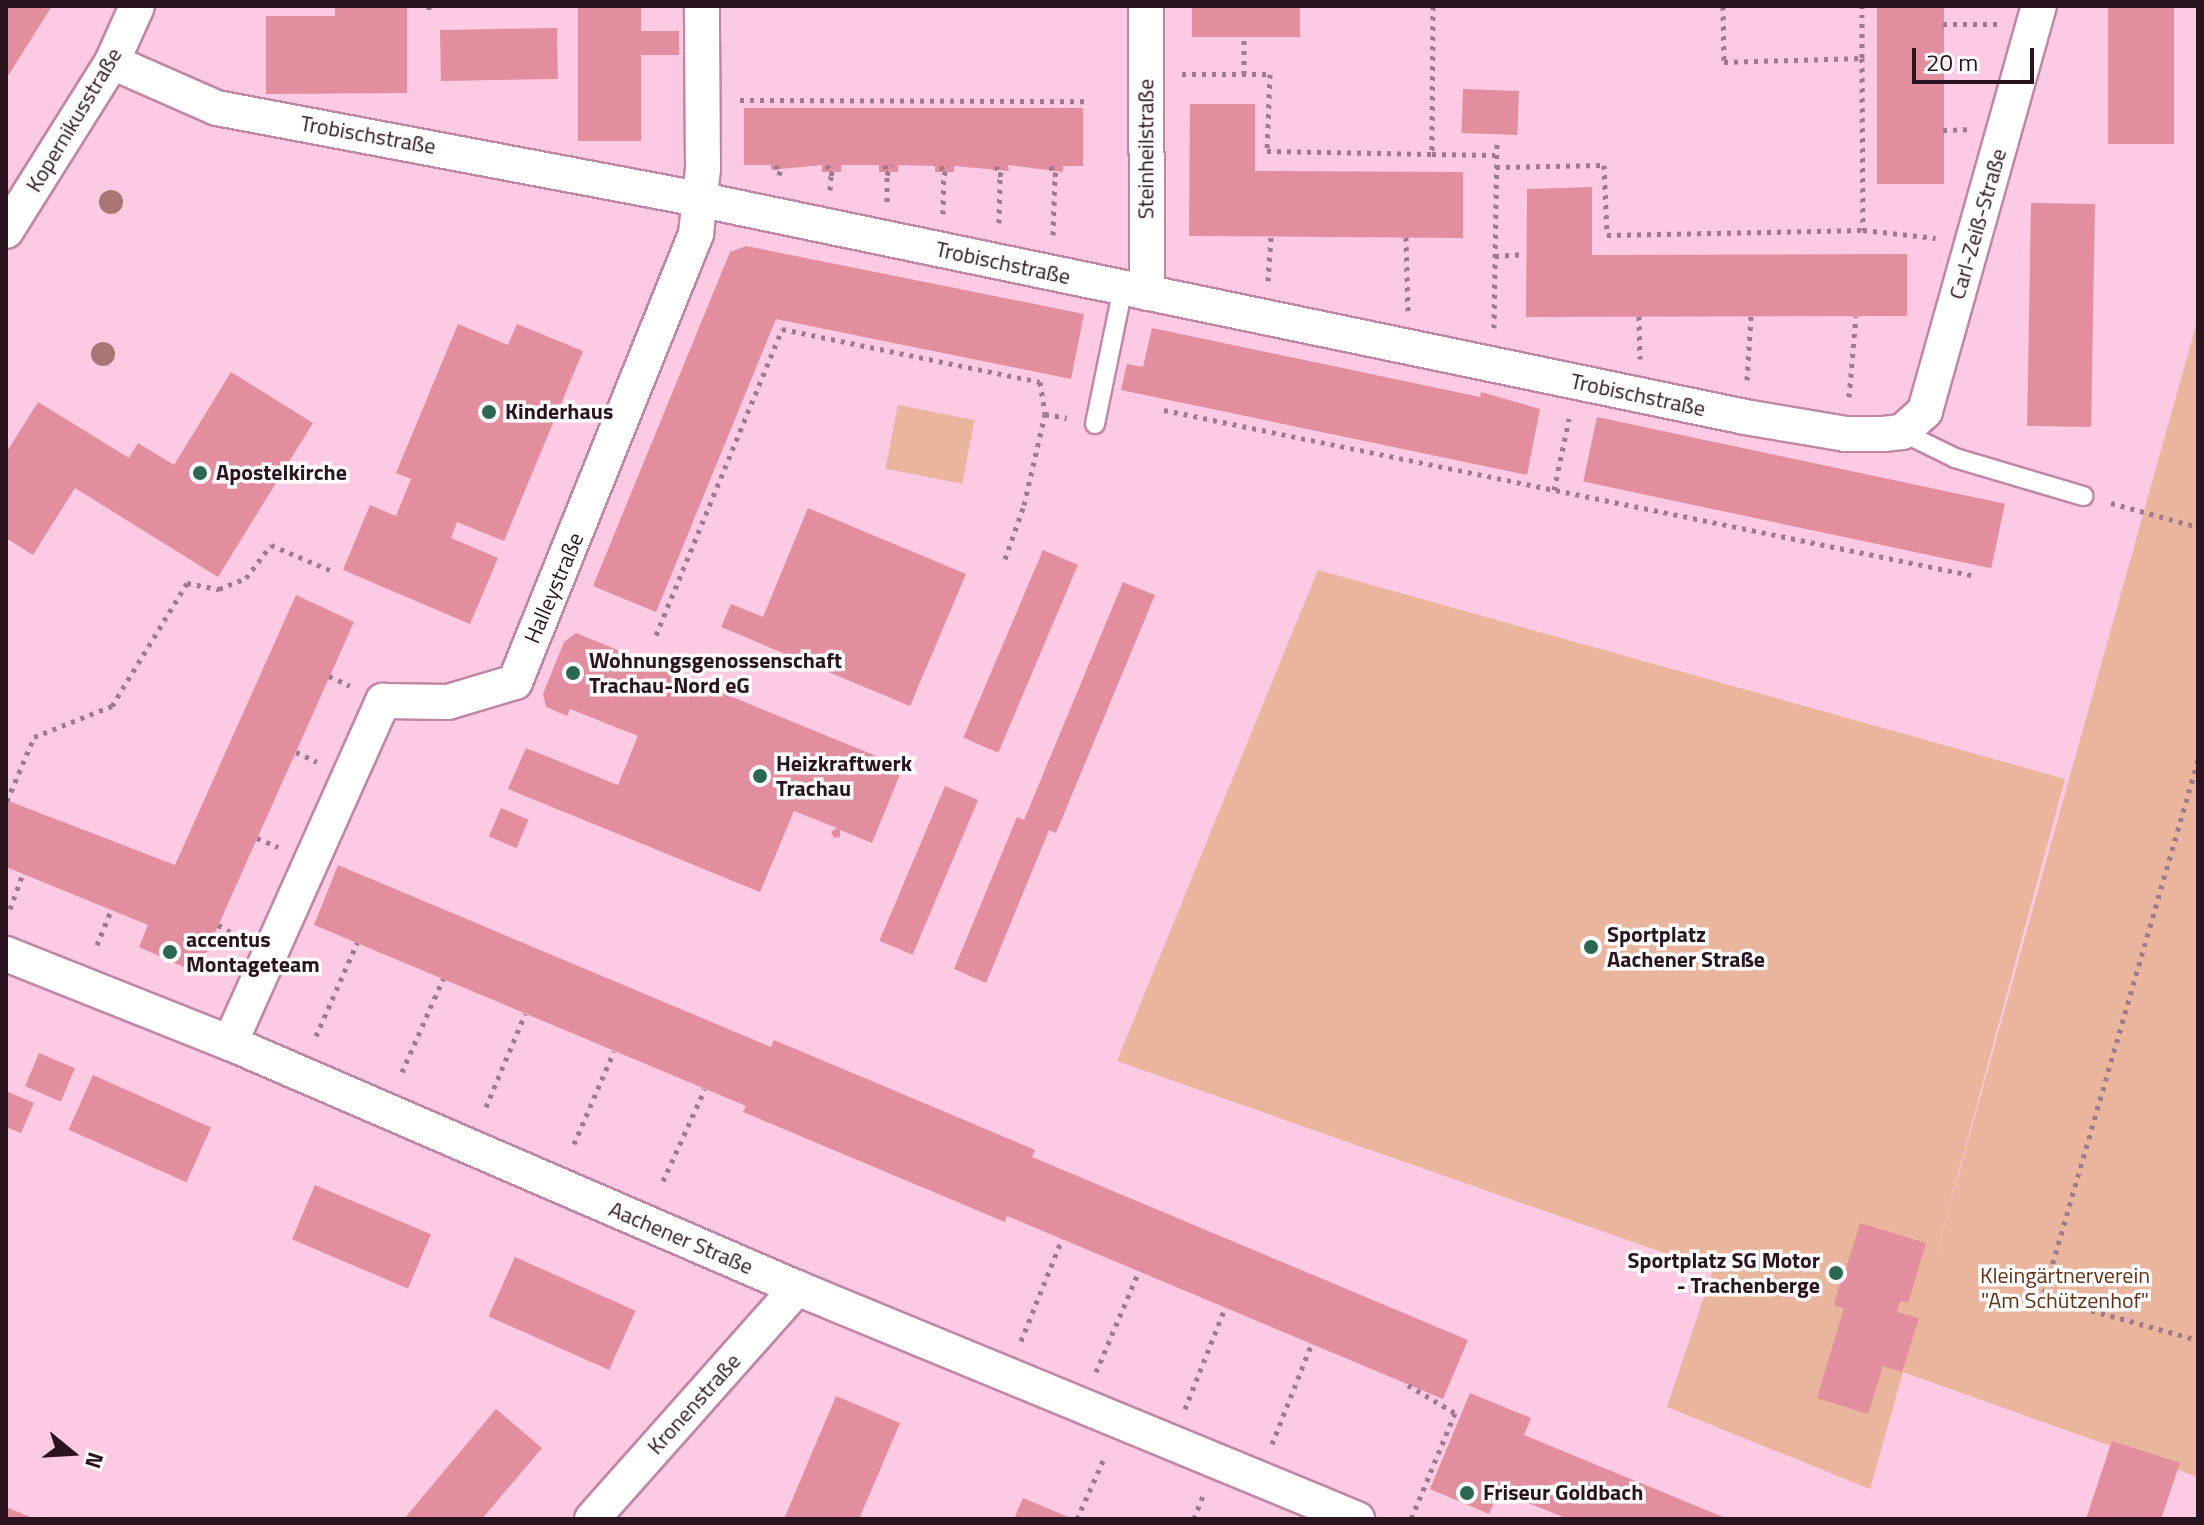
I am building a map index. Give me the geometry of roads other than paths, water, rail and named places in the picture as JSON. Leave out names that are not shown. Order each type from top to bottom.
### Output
[{"type":"street","name":"Kopernikusstraße","points":[[6,231],[112,62],[137,6]]},
{"type":"street","name":"Halleystraße","points":[[230,1043],[383,701],[448,702],[515,682],[679,278],[702,200],[702,6]]},
{"type":"street","name":"Steinheilstraße","points":[[1135,290],[1146,6]]},
{"type":"street","name":"Carl-Zeiß-Straße","points":[[1902,432],[1925,411],[2036,15]]},
{"type":"street","name":"Trobischstraße","points":[[112,62],[217,108],[702,200],[1745,417],[1845,434],[1902,432]]},
{"type":"street","name":"Aachener Straße","points":[[6,954],[230,1043],[797,1288],[1357,1519]]},
{"type":"street","name":"Kronenstraße","points":[[592,1519],[797,1288]]},
{"type":"lane","points":[[1095,424],[1135,290]]},
{"type":"lane","points":[[1902,432],[1955,458],[2083,496]]},
{"type":"place","name":"Kinderhaus","points":[[489,412]]},
{"type":"place","name":"Apostelkirche","points":[[200,473]]},
{"type":"place","name":"Wohnungsgenossenschaft Trachau-Nord eG","points":[[573,673]]},
{"type":"place","name":"Heizkraftwerk Trachau","points":[[760,776]]},
{"type":"place","name":"Sportplatz Aachener Straße","points":[[1591,947]]},
{"type":"place","name":"accentus Montageteam","points":[[170,952]]},
{"type":"place","name":"Sportplatz SG Motor - Trachenberge","points":[[1836,1273]]},
{"type":"place","name":"Friseur Goldbach","points":[[1467,1493]]},
{"type":"park label","name":"Kleingärtnerverein \"Am Schützenhof\"","points":[[2065,1288]]}]
